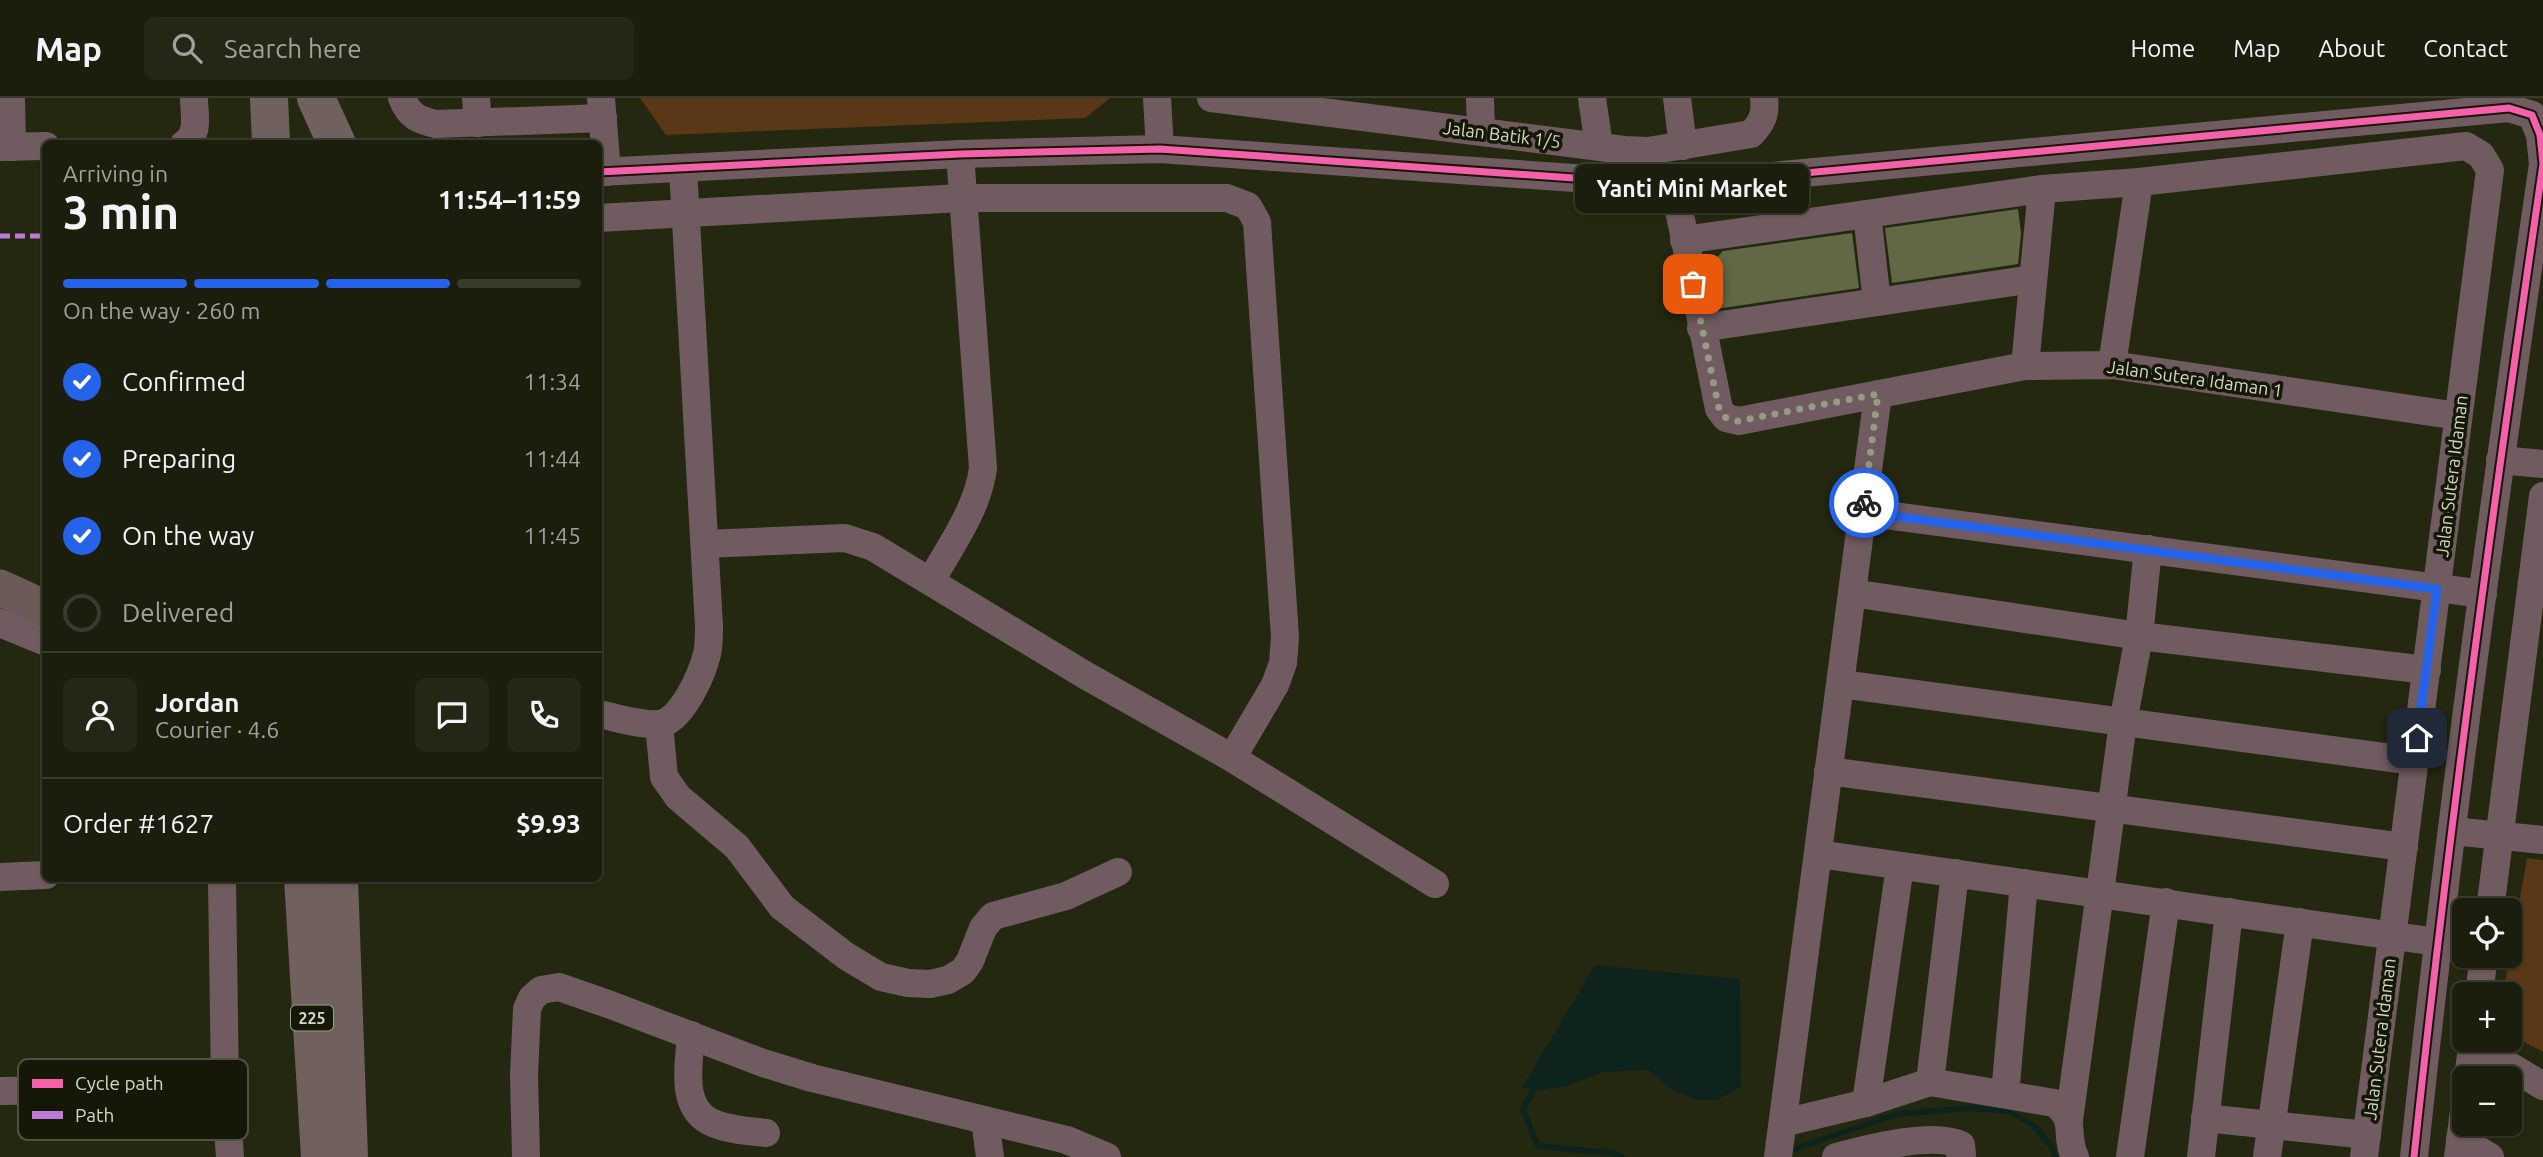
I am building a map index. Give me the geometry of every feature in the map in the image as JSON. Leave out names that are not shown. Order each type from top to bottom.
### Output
[{"type":"highway","points":[[269,98],[271,140]]},
{"type":"highway","points":[[302,98],[305,140]]},
{"type":"highway","points":[[316,98],[335,140]]},
{"type":"highway","name":"225","points":[[303,882],[320,1157]]},
{"type":"highway","name":"225","points":[[338,882],[349,1157]]},
{"type":"main road","points":[[0,588],[42,607]]},
{"type":"street","points":[[11,98],[6,147],[42,146]]},
{"type":"street","points":[[190,140],[195,133],[194,98]]},
{"type":"street","points":[[402,98],[408,113],[421,121],[436,124],[477,111],[566,131],[602,108]]},
{"type":"street","points":[[1157,98],[1160,149]]},
{"type":"street","name":"Jalan Batik 1/5","points":[[1211,98],[1380,108],[1481,131],[1648,151],[1751,134],[1762,124],[1765,107],[1763,98]]},
{"type":"street","points":[[1480,98],[1481,131]]},
{"type":"street","points":[[1592,98],[1599,146]]},
{"type":"street","points":[[1677,98],[1683,146]]},
{"type":"street","points":[[602,108],[603,172],[960,154],[1160,149],[1674,185],[2496,109],[2509,108],[2532,115],[2540,135],[2543,164],[2500,460],[2437,942],[2414,1157]]},
{"type":"street","points":[[1380,108],[1384,165]]},
{"type":"street","name":"Jalan Sutera Idaman","points":[[2139,182],[2466,146],[2481,155],[2490,170],[2366,1146]]},
{"type":"street","points":[[931,581],[981,485],[960,154]]},
{"type":"street","points":[[602,714],[659,724],[683,707],[692,692],[707,653],[709,626],[705,544],[683,169]]},
{"type":"street","points":[[1684,240],[2042,189],[2139,182],[2112,365]]},
{"type":"street","points":[[1674,185],[1701,328],[2033,279]]},
{"type":"street","points":[[2025,366],[2042,189]]},
{"type":"street","points":[[602,219],[962,198],[1227,198],[1248,205],[1257,222],[1285,636],[1283,663],[1275,685],[1232,758]]},
{"type":"street","points":[[1867,214],[1877,302]]},
{"type":"street","name":"Jalan Sutera Idaman 1","points":[[1701,328],[1719,409],[1726,418],[1738,421],[2025,366],[2112,365],[2458,416]]},
{"type":"street","points":[[1781,1141],[1878,394]]},
{"type":"street","points":[[2500,460],[2543,464]]},
{"type":"street","points":[[2492,898],[2533,650],[2543,496]]},
{"type":"street","points":[[1863,512],[2483,594]]},
{"type":"street","points":[[705,544],[845,538],[873,547],[1086,675],[1232,758],[1435,884]]},
{"type":"street","points":[[2075,1157],[2072,1152],[2069,1120],[2123,723],[2139,636],[2148,549]]},
{"type":"street","points":[[1852,593],[2139,636],[2427,670]]},
{"type":"street","points":[[0,623],[42,640]]},
{"type":"street","points":[[1840,684],[2414,761]]},
{"type":"street","points":[[659,724],[664,777],[678,797],[737,847],[782,908],[846,956],[881,977],[908,983],[930,984],[948,980],[963,971],[970,961],[983,928],[993,916],[1066,896],[1118,872]]},
{"type":"street","points":[[1828,771],[2404,847]]},
{"type":"street","points":[[2452,831],[2543,840]]},
{"type":"street","points":[[1818,854],[2437,942]]},
{"type":"street","points":[[1866,1103],[1900,866]]},
{"type":"street","points":[[1930,1082],[1955,873]]},
{"type":"street","points":[[0,877],[42,875]]},
{"type":"street","points":[[222,882],[225,1059]]},
{"type":"street","points":[[2005,1094],[2024,883]]},
{"type":"street","points":[[2130,1157],[2166,902]]},
{"type":"street","points":[[2201,1157],[2229,912]]},
{"type":"street","points":[[2266,1157],[2300,922]]},
{"type":"street","points":[[526,1157],[527,1009],[532,998],[541,990],[559,987],[763,1063],[812,1078],[1067,1140],[1107,1157]]},
{"type":"street","points":[[691,1035],[688,1084],[693,1106],[710,1122],[766,1133]]},
{"type":"street","points":[[2489,1052],[2543,1086]]},
{"type":"street","points":[[1781,1141],[1866,1103],[1930,1082],[2054,1103],[2063,1110],[2069,1120]]},
{"type":"street","points":[[0,1091],[18,1091]]},
{"type":"street","points":[[2205,1118],[2271,1124],[2366,1146]]},
{"type":"street","points":[[985,1120],[990,1157]]},
{"type":"street","points":[[1836,1157],[1951,1140],[1961,1145],[1960,1157]]},
{"type":"street","points":[[2459,1148],[2490,1157]]},
{"type":"shaded area","points":[[640,98],[1110,98],[1085,118],[666,135]]},
{"type":"shaded area","points":[[2527,858],[2543,860],[2543,1052],[2522,1041],[2522,982],[2505,982],[2508,968],[2522,968],[2520,898]]},
{"type":"water","points":[[1595,965],[1740,979],[1741,1087],[1717,1100],[1696,1100],[1673,1090],[1648,1070],[1603,1072],[1567,1086],[1533,1091],[1522,1087]]},
{"type":"building","points":[[2018,209],[2021,233],[2018,264],[1892,283],[1885,228]]},
{"type":"building","points":[[1852,233],[1859,288],[1716,309],[1711,264],[1723,251]]},
{"type":"waterway","points":[[1533,1091],[1523,1109],[1538,1146],[1612,1153],[1623,1157]]},
{"type":"waterway","points":[[1785,1152],[1897,1114],[1970,1108],[2008,1111],[2033,1125],[2052,1147],[2055,1157]]},
{"type":"marked path","points":[[0,236],[42,236]]},
{"type":"cycle path","points":[[602,172],[960,154],[1160,149],[1674,185],[2509,108],[2532,115],[2540,135],[2543,164],[2474,660],[2414,1157]]},
{"type":"way so far","points":[[1693,284],[1719,409],[1726,418],[1738,421],[1878,394],[1864,503]]},
{"type":"place","name":"Yanti Mini Market","points":[[1693,284]]},
{"type":"route","points":[[1864,503],[1863,512],[2437,589],[2417,738]]}]
